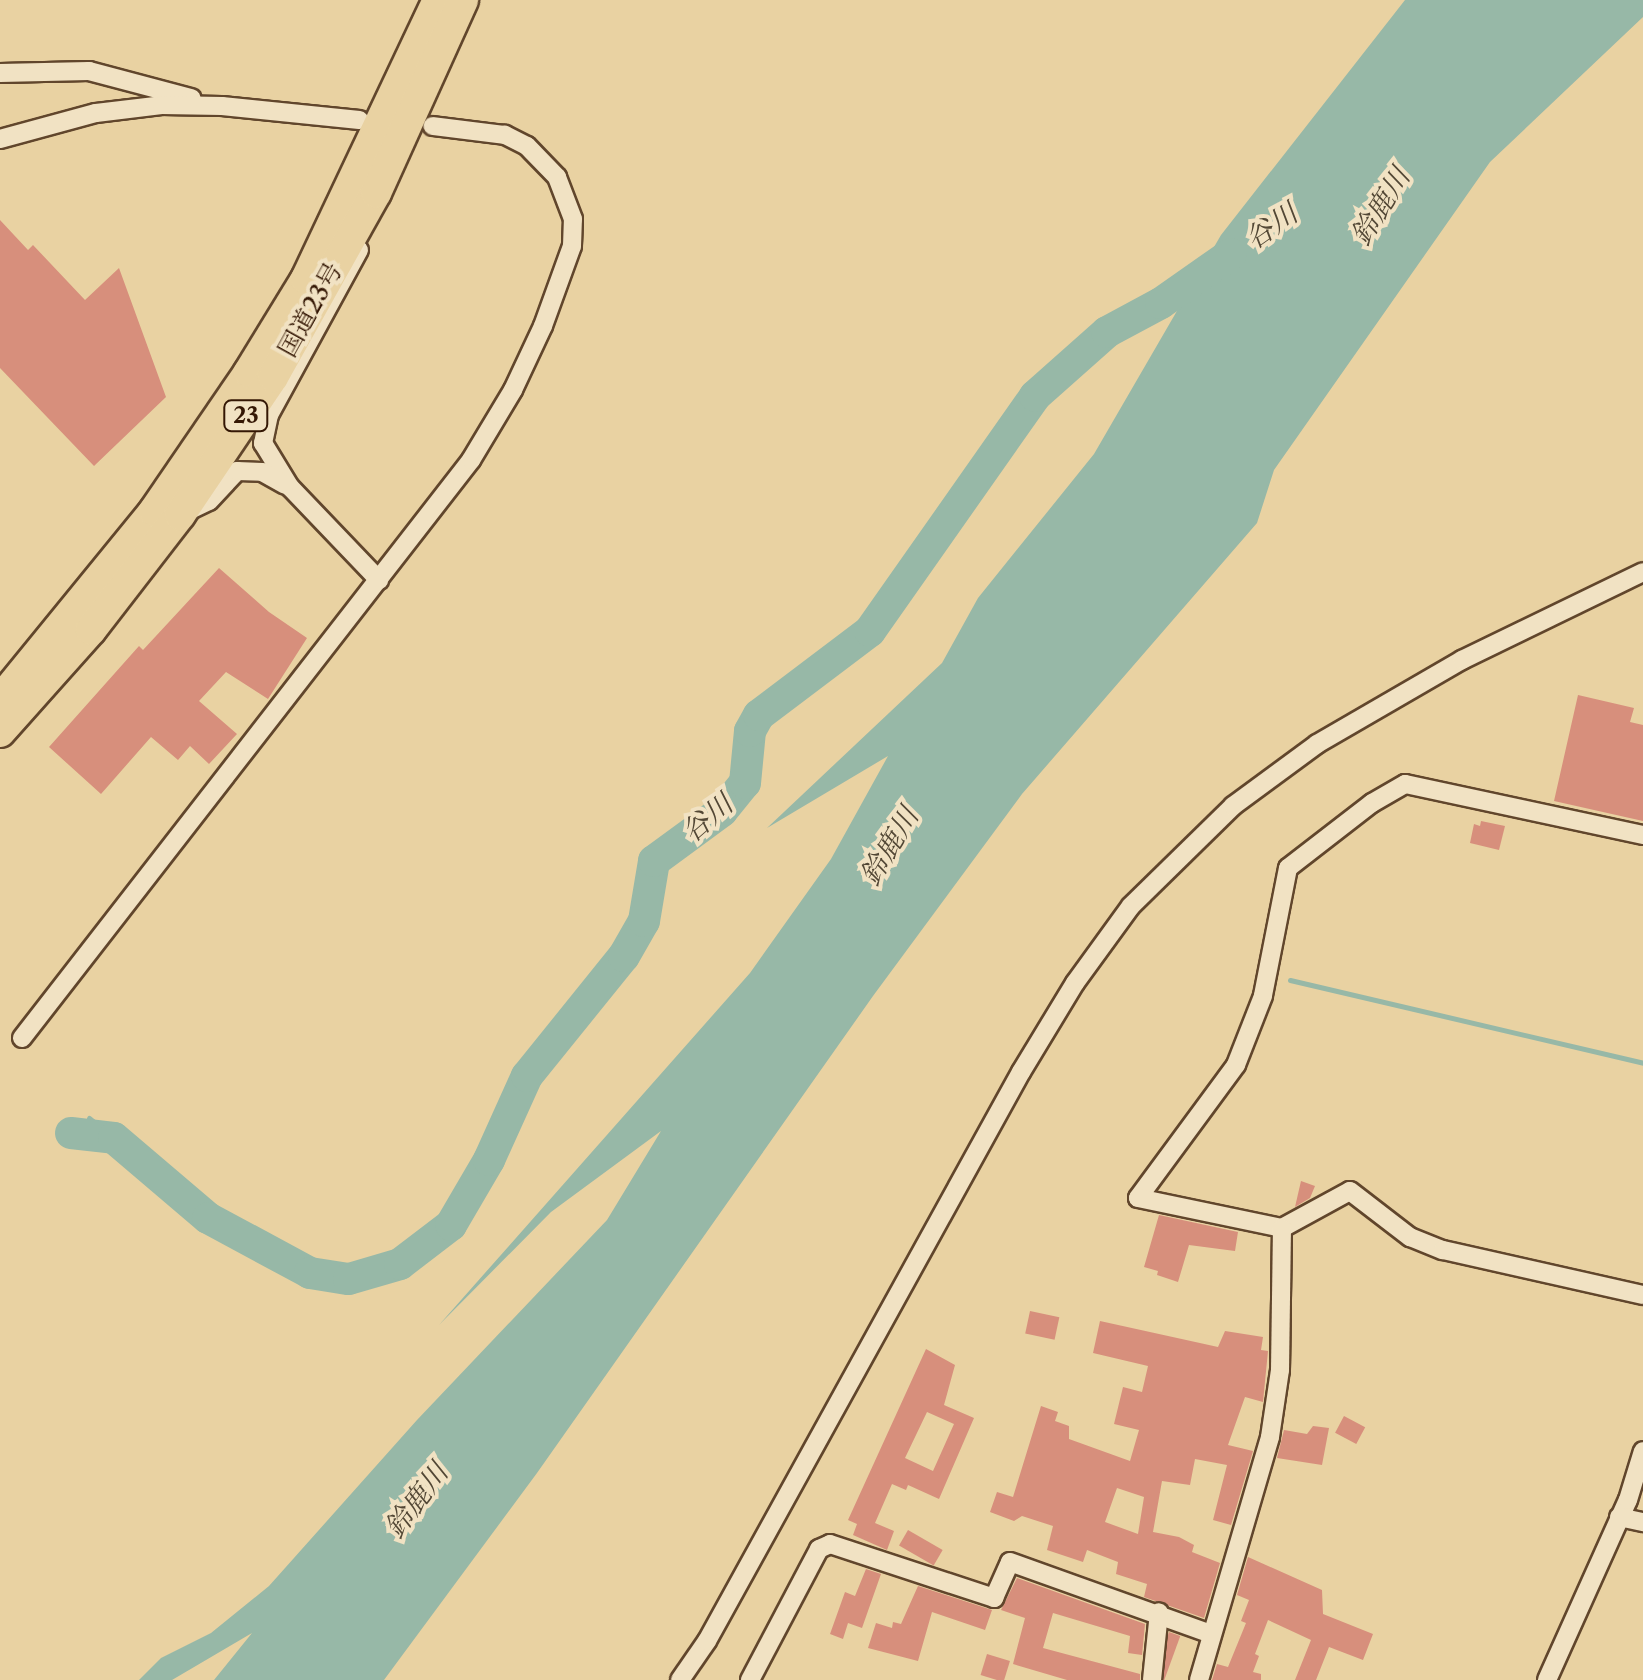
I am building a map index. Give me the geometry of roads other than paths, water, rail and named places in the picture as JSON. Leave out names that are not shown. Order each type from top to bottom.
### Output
[{"type":"highway","name":"国道23号","points":[[0,732],[91,630],[180,515],[273,377],[376,193],[423,65],[438,0]]},
{"type":"highway","name":"国道23号","points":[[0,700],[154,511],[249,372],[306,279],[463,0]]},
{"type":"street","points":[[0,73],[89,71],[222,106]]},
{"type":"street","points":[[0,139],[96,113],[162,105],[222,106],[359,120]]},
{"type":"street","points":[[22,1038],[471,460],[513,390],[572,246],[568,203],[544,160],[504,135],[433,126]]},
{"type":"street","points":[[376,193],[368,229],[341,290],[264,428],[270,456],[290,487],[378,580]]},
{"type":"street","points":[[180,515],[209,502],[237,471],[262,472],[290,487]]},
{"type":"street","points":[[680,1680],[707,1641],[1022,1072],[1076,983],[1132,906],[1234,806],[1317,744],[1462,660],[1643,572]]},
{"type":"street","points":[[1643,835],[1404,784],[1372,803],[1288,868],[1263,996],[1236,1065],[1138,1198],[1282,1228],[1350,1191],[1410,1237],[1443,1250],[1643,1295]]},
{"type":"street","points":[[1199,1680],[1270,1437],[1280,1370],[1282,1228]]},
{"type":"street","points":[[1547,1680],[1640,1470],[1643,1451]]},
{"type":"street","points":[[1620,1517],[1643,1522]]},
{"type":"street","points":[[750,1680],[819,1549],[830,1544],[994,1598],[1010,1562],[1212,1634]]},
{"type":"street","points":[[1152,1680],[1159,1612]]},
{"type":"water","name":"鈴鹿川","points":[[1405,0],[1643,0],[1643,17],[1490,162],[1274,470],[1257,523],[1022,794],[873,996],[537,1473],[384,1680],[214,1680],[252,1633],[172,1680],[139,1680],[161,1658],[211,1633],[269,1586],[417,1420],[607,1220],[661,1131],[551,1212],[439,1325],[750,973],[831,859],[888,756],[767,828],[942,663],[978,598],[1094,454],[1221,235]]},
{"type":"waterway","name":"谷川","points":[[71,1133],[114,1138],[208,1218],[310,1273],[349,1279],[400,1264],[451,1225],[489,1160],[527,1076],[624,956],[644,921],[654,861],[722,811],[745,783],[750,731],[759,715],[870,631],[1035,396],[1107,332],[1161,303],[1231,254]]},
{"type":"waterway","points":[[1290,980],[1643,1063]]},
{"type":"waterway","points":[[89,1118],[114,1138]]}]
